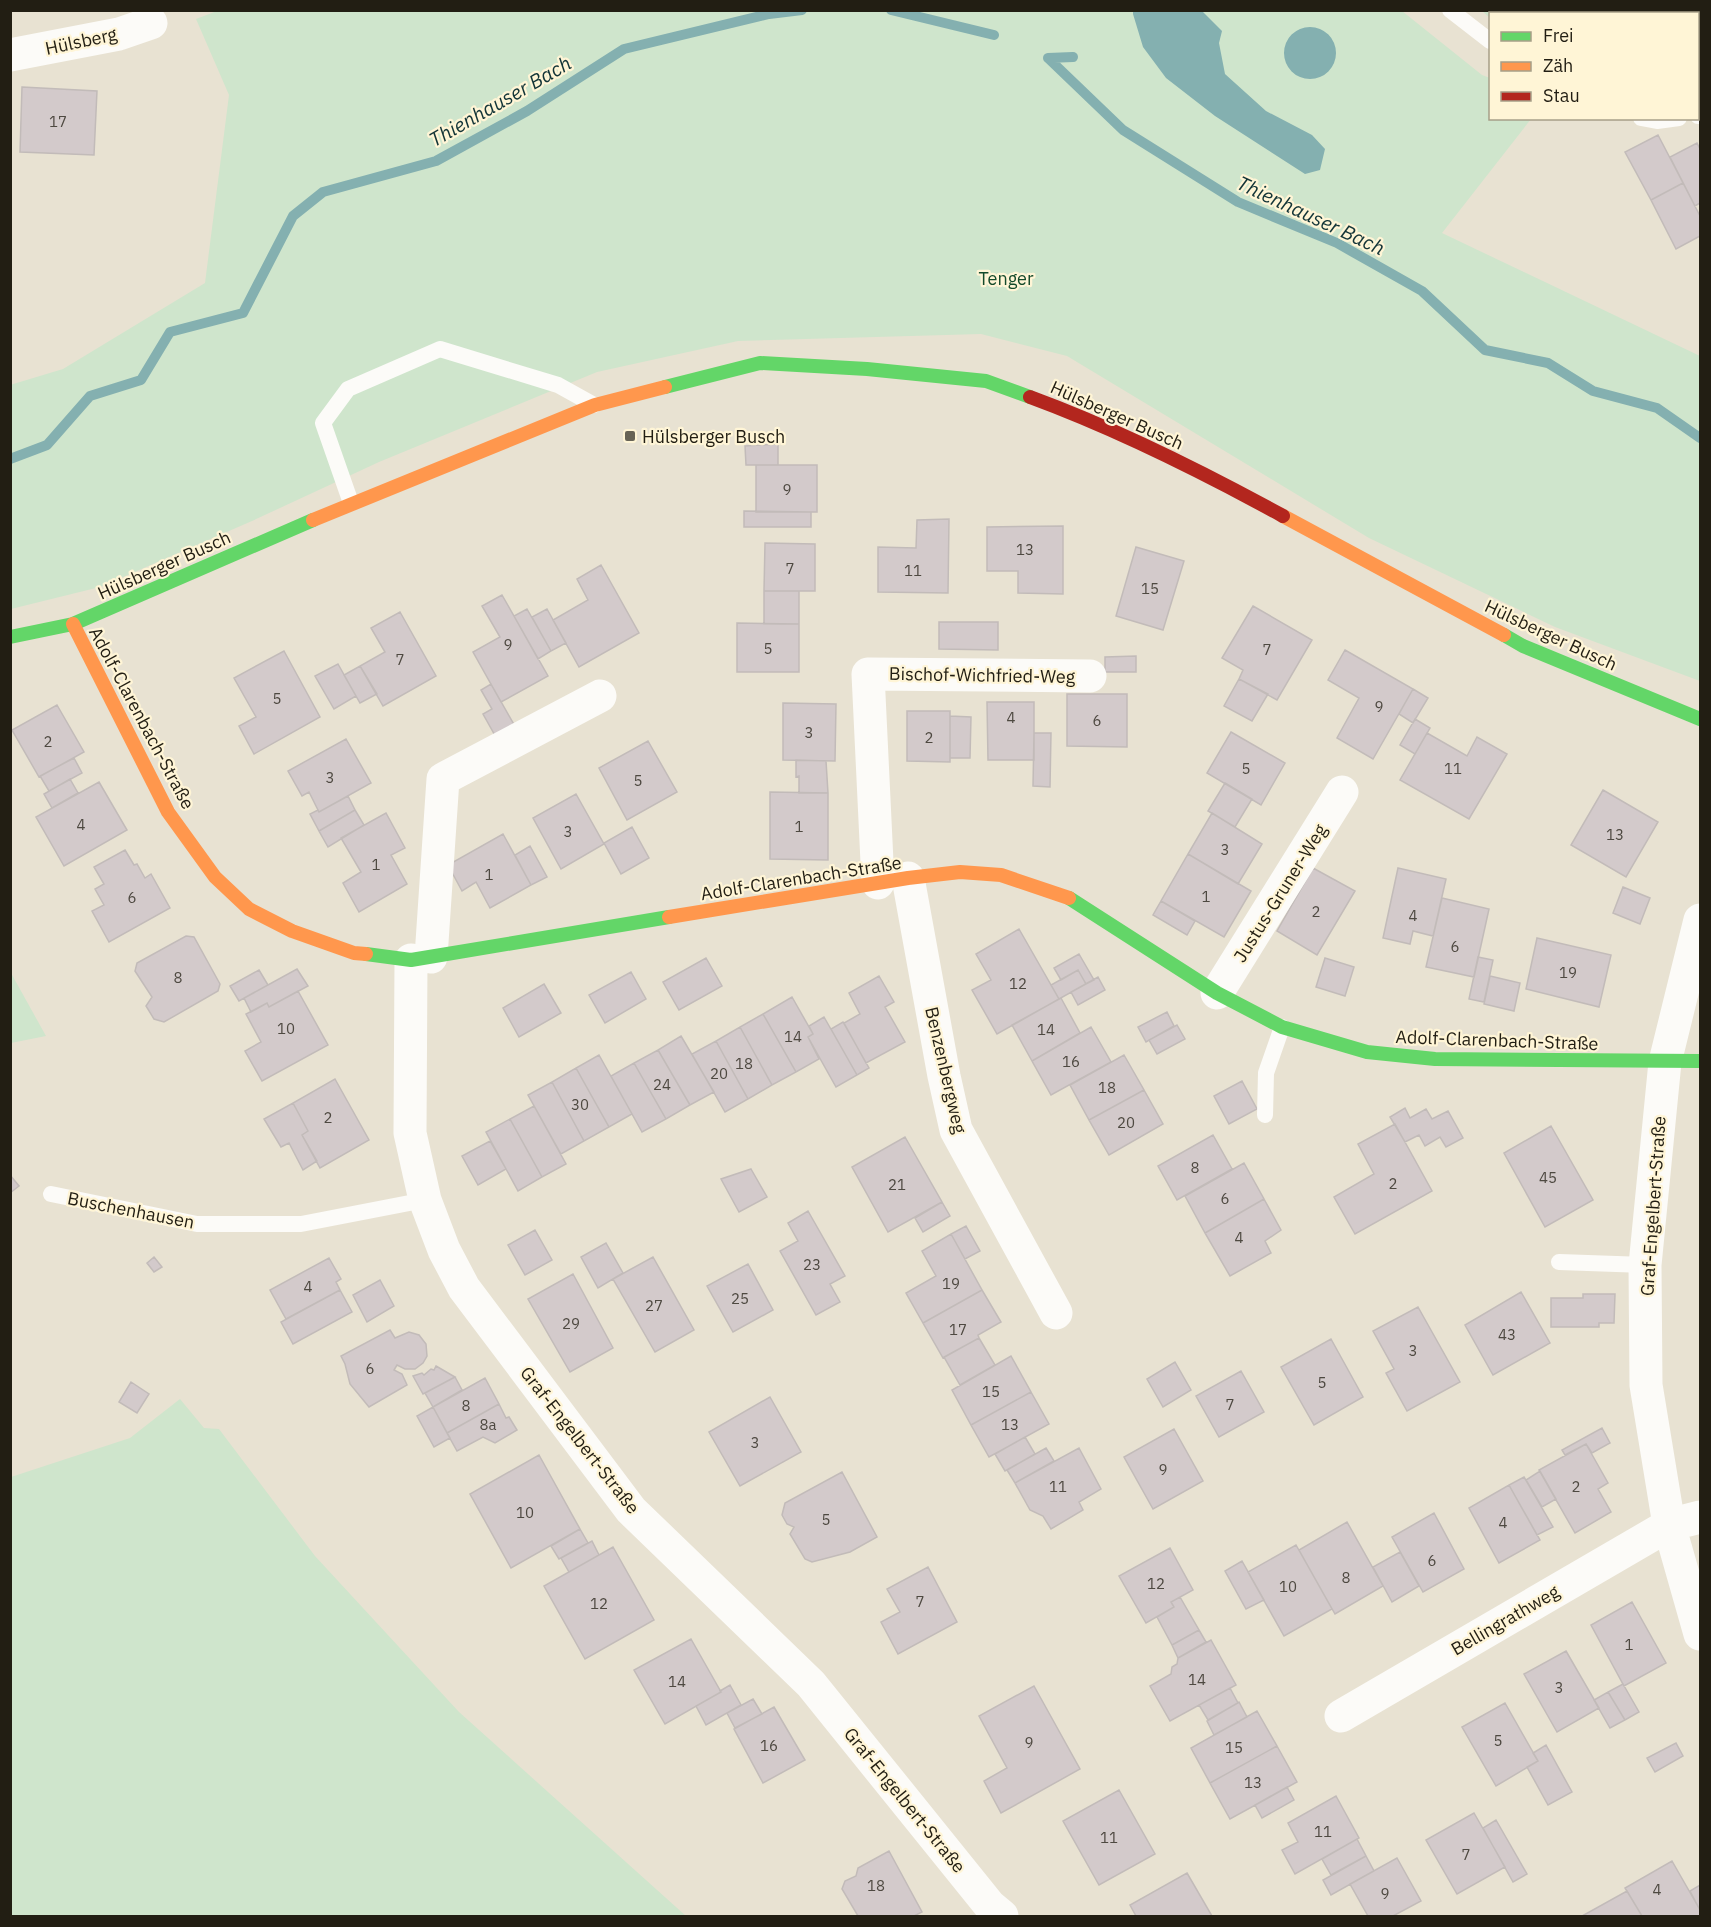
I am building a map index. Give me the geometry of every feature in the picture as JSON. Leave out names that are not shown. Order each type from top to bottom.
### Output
[{"type":"street","name":"Hülsberg","points":[[10,55],[119,34],[151,23]]},
{"type":"street","name":"Hülsberger Busch","points":[[10,638],[73,624],[351,503],[595,405],[760,363],[867,369],[986,381],[1073,413],[1201,471],[1523,646],[1701,719]]},
{"type":"street","name":"Adolf-Clarenbach-Straße","points":[[73,624],[168,812],[215,877],[249,909],[292,931],[354,953],[421,959],[893,881],[960,872],[1001,875],[1067,897],[1217,993],[1282,1027],[1367,1052],[1435,1059],[1701,1061]]},
{"type":"street","name":"Bischof-Wichfried-Weg","points":[[893,881],[868,674],[1090,676]]},
{"type":"street","name":"Graf-Engelbert-Straße","points":[[600,696],[443,779],[421,959],[410,1133],[424,1200],[444,1250],[464,1288],[631,1510],[812,1684],[990,1906],[1002,1917]]},
{"type":"street","name":"Justus-Gruner-Weg","points":[[1217,993],[1342,792]]},
{"type":"street","name":"Benzenbergweg","points":[[893,881],[956,1130],[1056,1313]]},
{"type":"street","name":"Graf-Engelbert-Straße","points":[[1701,920],[1665,1062],[1645,1265],[1646,1385],[1670,1525],[1701,1634]]},
{"type":"street","name":"Bellingrathweg","points":[[1341,1716],[1670,1525],[1701,1517]]},
{"type":"lane","points":[[1450,10],[1489,39]]},
{"type":"lane","points":[[351,503],[323,423],[348,389],[440,349],[558,385],[595,405]]},
{"type":"lane","points":[[1265,1115],[1266,1074],[1282,1027]]},
{"type":"lane","name":"Buschenhausen","points":[[51,1194],[197,1224],[301,1224],[424,1200]]},
{"type":"lane","points":[[1559,1262],[1645,1265]]},
{"type":"green space","name":"Tenger","points":[[217,11],[1402,11],[1482,75],[1489,78],[1489,120],[1530,120],[1442,233],[1700,356],[1700,681],[1555,627],[1369,538],[1067,356],[981,334],[738,341],[597,372],[379,462],[252,521],[100,587],[11,609],[10,385],[63,369],[205,283],[229,95],[196,19]]},
{"type":"green space","points":[[1482,11],[1659,11],[1489,12],[1489,17]]},
{"type":"green space","points":[[11,973],[46,1036],[11,1043]]},
{"type":"green space","points":[[180,1399],[204,1428],[219,1429],[315,1556],[459,1712],[686,1916],[11,1916],[11,1477],[130,1438]]},
{"type":"water","points":[[1133,11],[1202,11],[1222,31],[1219,43],[1225,74],[1266,111],[1312,135],[1325,149],[1320,170],[1305,174],[1215,116],[1166,78],[1143,47]]},
{"type":"water","points":[[1305,27],[1315,27],[1329,34],[1336,53],[1329,72],[1315,79],[1305,79],[1295,75],[1288,68],[1284,58],[1284,48],[1288,38],[1295,31]]},
{"type":"building","points":[[1604,10],[1620,10],[1618,12]]},
{"type":"building","points":[[1675,10],[1700,10],[1700,38],[1699,12],[1675,12]]},
{"type":"building","points":[[22,87],[97,91],[94,155],[20,152]]},
{"type":"building","points":[[1658,135],[1683,183],[1651,200],[1625,152]]},
{"type":"building","points":[[1697,143],[1700,149],[1700,203],[1695,206],[1670,157]]},
{"type":"building","points":[[1683,183],[1700,216],[1700,236],[1676,249],[1651,200]]},
{"type":"building","points":[[778,444],[778,465],[746,465],[745,446]]},
{"type":"building","points":[[756,465],[817,465],[817,512],[756,512]]},
{"type":"building","points":[[744,511],[811,512],[811,527],[744,527]]},
{"type":"building","points":[[949,519],[948,593],[878,592],[878,547],[916,548],[917,520]]},
{"type":"building","points":[[1063,526],[1063,594],[1018,593],[1018,571],[987,571],[987,527]]},
{"type":"building","points":[[765,543],[815,544],[815,591],[764,591]]},
{"type":"building","points":[[1136,547],[1184,561],[1163,630],[1116,616]]},
{"type":"building","points":[[601,565],[639,633],[579,667],[553,620],[588,600],[577,579]]},
{"type":"building","points":[[764,591],[799,591],[799,624],[764,624]]},
{"type":"building","points":[[502,595],[548,676],[501,702],[473,652],[500,637],[482,606]]},
{"type":"building","points":[[1253,606],[1312,640],[1277,700],[1239,679],[1243,670],[1222,658]]},
{"type":"building","points":[[527,609],[551,651],[538,659],[514,616]]},
{"type":"building","points":[[547,609],[566,643],[551,651],[532,617]]},
{"type":"building","points":[[400,612],[436,676],[383,706],[360,666],[385,652],[371,628]]},
{"type":"building","points":[[939,622],[998,622],[998,650],[939,649]]},
{"type":"building","points":[[737,623],[799,624],[799,672],[737,672]]},
{"type":"building","points":[[1345,650],[1413,689],[1373,759],[1337,738],[1359,698],[1328,680]]},
{"type":"building","points":[[284,651],[320,717],[254,754],[239,726],[256,717],[234,678]]},
{"type":"building","points":[[1136,656],[1136,672],[1105,672],[1105,657]]},
{"type":"building","points":[[338,664],[356,696],[334,709],[315,676]]},
{"type":"building","points":[[360,666],[377,694],[360,703],[344,675]]},
{"type":"building","points":[[1239,679],[1268,694],[1252,721],[1224,706]]},
{"type":"building","points":[[491,684],[516,728],[497,739],[483,714],[492,709],[481,690]]},
{"type":"building","points":[[1413,689],[1428,698],[1413,723],[1399,714]]},
{"type":"building","points":[[1067,694],[1127,694],[1127,747],[1067,746]]},
{"type":"building","points":[[987,702],[1034,702],[1034,760],[988,760]]},
{"type":"building","points":[[783,703],[836,704],[835,761],[783,760]]},
{"type":"building","points":[[57,705],[84,752],[39,777],[12,730]]},
{"type":"building","points":[[907,711],[950,711],[950,762],[907,761]]},
{"type":"building","points":[[950,716],[971,717],[970,758],[950,758]]},
{"type":"building","points":[[1415,719],[1430,728],[1415,754],[1400,745]]},
{"type":"building","points":[[1231,732],[1285,763],[1261,805],[1207,773]]},
{"type":"building","points":[[1034,733],[1051,733],[1050,787],[1033,786]]},
{"type":"building","points":[[1427,733],[1467,756],[1477,737],[1507,754],[1469,819],[1400,780]]},
{"type":"building","points":[[346,739],[371,783],[319,812],[309,792],[302,796],[288,771]]},
{"type":"building","points":[[648,741],[677,792],[627,820],[599,768]]},
{"type":"building","points":[[74,758],[82,773],[49,791],[40,776]]},
{"type":"building","points":[[796,760],[826,761],[828,793],[799,793]]},
{"type":"building","points":[[70,779],[78,793],[52,808],[44,794]]},
{"type":"building","points":[[99,782],[127,830],[64,866],[36,817]]},
{"type":"building","points":[[1225,783],[1252,799],[1235,827],[1208,811]]},
{"type":"building","points":[[1603,790],[1658,822],[1626,877],[1571,845]]},
{"type":"building","points":[[770,792],[828,793],[828,860],[770,859]]},
{"type":"building","points":[[576,794],[604,844],[561,869],[533,818]]},
{"type":"building","points":[[348,796],[355,810],[319,831],[310,814],[318,810],[319,812]]},
{"type":"building","points":[[355,810],[364,825],[328,847],[319,831]]},
{"type":"building","points":[[386,813],[405,848],[391,855],[407,884],[359,912],[343,883],[361,872],[341,838]]},
{"type":"building","points":[[1212,813],[1262,844],[1238,884],[1188,854]]},
{"type":"building","points":[[632,827],[649,858],[621,874],[604,843]]},
{"type":"building","points":[[503,834],[531,885],[490,908],[476,882],[462,891],[448,865]]},
{"type":"building","points":[[530,846],[547,877],[531,885],[515,855]]},
{"type":"building","points":[[125,850],[145,878],[151,874],[170,908],[109,942],[92,911],[104,905],[95,889],[104,884],[94,867]]},
{"type":"building","points":[[1188,854],[1251,891],[1224,937],[1161,901]]},
{"type":"building","points":[[1313,868],[1355,891],[1317,955],[1277,931]]},
{"type":"building","points":[[1398,868],[1446,879],[1433,936],[1413,931],[1410,944],[1383,938]]},
{"type":"building","points":[[1623,887],[1650,898],[1640,924],[1613,913]]},
{"type":"building","points":[[1442,898],[1489,909],[1474,977],[1426,967]]},
{"type":"building","points":[[1161,901],[1195,921],[1187,935],[1153,915]]},
{"type":"building","points":[[1019,929],[1059,999],[997,1034],[972,990],[991,980],[976,954]]},
{"type":"building","points":[[186,936],[194,937],[220,984],[218,991],[164,1022],[154,1019],[146,1006],[152,997],[135,971],[137,963]]},
{"type":"building","points":[[1537,938],[1611,955],[1599,1007],[1526,989]]},
{"type":"building","points":[[1079,954],[1094,980],[1086,984],[1078,970],[1061,980],[1054,968]]},
{"type":"building","points":[[1478,957],[1493,960],[1484,1002],[1469,999]]},
{"type":"building","points":[[706,958],[722,986],[679,1010],[663,982]]},
{"type":"building","points":[[1325,958],[1354,967],[1345,996],[1316,987]]},
{"type":"building","points":[[297,969],[308,986],[269,1007],[267,1003],[251,1012],[244,998]]},
{"type":"building","points":[[259,970],[268,985],[239,1001],[230,986]]},
{"type":"building","points":[[1078,970],[1086,984],[1059,999],[1051,985]]},
{"type":"building","points":[[631,972],[646,999],[605,1023],[589,995]]},
{"type":"building","points":[[879,976],[894,1002],[885,1007],[905,1042],[866,1063],[844,1023],[860,1014],[849,993]]},
{"type":"building","points":[[1490,976],[1520,983],[1514,1011],[1484,1004]]},
{"type":"building","points":[[1098,977],[1105,990],[1078,1005],[1071,992]]},
{"type":"building","points":[[544,984],[561,1013],[519,1037],[503,1008]]},
{"type":"building","points":[[298,991],[328,1045],[262,1081],[245,1051],[261,1042],[246,1014],[267,1003],[269,1007]]},
{"type":"building","points":[[792,997],[813,1034],[808,1037],[819,1059],[796,1072],[763,1014]]},
{"type":"building","points":[[1061,998],[1080,1033],[1032,1061],[1012,1025]]},
{"type":"building","points":[[1167,1012],[1174,1026],[1146,1042],[1138,1027]]},
{"type":"building","points":[[763,1014],[796,1072],[772,1085],[740,1027]]},
{"type":"building","points":[[824,1017],[857,1075],[836,1087],[808,1037],[813,1034],[809,1026]]},
{"type":"building","points":[[843,1022],[869,1068],[857,1075],[831,1029]]},
{"type":"building","points":[[1177,1025],[1185,1039],[1157,1054],[1149,1040]]},
{"type":"building","points":[[740,1027],[772,1085],[748,1099],[716,1041]]},
{"type":"building","points":[[1091,1027],[1111,1062],[1051,1095],[1032,1061]]},
{"type":"building","points":[[681,1036],[714,1092],[690,1105],[658,1050]]},
{"type":"building","points":[[716,1041],[748,1099],[725,1112],[692,1054]]},
{"type":"building","points":[[658,1050],[690,1105],[666,1119],[634,1063]]},
{"type":"building","points":[[599,1055],[632,1114],[609,1127],[576,1068]]},
{"type":"building","points":[[1124,1055],[1144,1090],[1089,1120],[1070,1085]]},
{"type":"building","points":[[634,1063],[666,1119],[642,1132],[611,1076]]},
{"type":"building","points":[[576,1068],[609,1127],[584,1141],[552,1082]]},
{"type":"building","points":[[335,1079],[369,1140],[320,1168],[302,1135],[308,1131],[293,1103]]},
{"type":"building","points":[[1242,1081],[1257,1109],[1229,1124],[1214,1096]]},
{"type":"building","points":[[552,1082],[584,1141],[561,1154],[528,1095]]},
{"type":"building","points":[[1144,1090],[1163,1124],[1109,1155],[1089,1120]]},
{"type":"building","points":[[293,1103],[308,1131],[302,1135],[317,1161],[303,1170],[289,1143],[281,1147],[264,1119]]},
{"type":"building","points":[[534,1106],[566,1164],[542,1177],[510,1119]]},
{"type":"building","points":[[1405,1108],[1410,1118],[1426,1109],[1432,1119],[1448,1111],[1463,1138],[1446,1147],[1440,1137],[1425,1146],[1419,1135],[1405,1142],[1390,1117]]},
{"type":"building","points":[[510,1119],[542,1177],[518,1191],[486,1132]]},
{"type":"building","points":[[1395,1124],[1432,1191],[1355,1234],[1334,1197],[1374,1174],[1358,1144]]},
{"type":"building","points":[[1551,1126],[1593,1200],[1545,1227],[1504,1153]]},
{"type":"building","points":[[1213,1135],[1232,1169],[1177,1200],[1158,1166]]},
{"type":"building","points":[[905,1137],[942,1202],[888,1232],[852,1167]]},
{"type":"building","points":[[490,1141],[506,1169],[478,1185],[462,1156]]},
{"type":"building","points":[[1244,1163],[1264,1199],[1205,1233],[1185,1196]]},
{"type":"building","points":[[751,1169],[767,1197],[739,1212],[721,1179]]},
{"type":"building","points":[[10,1175],[19,1186],[10,1193]]},
{"type":"building","points":[[1264,1199],[1281,1230],[1265,1241],[1271,1253],[1230,1276],[1205,1233]]},
{"type":"building","points":[[942,1202],[950,1216],[923,1232],[915,1218]]},
{"type":"building","points":[[808,1211],[845,1276],[830,1284],[840,1302],[816,1315],[780,1251],[798,1241],[788,1223]]},
{"type":"building","points":[[966,1226],[980,1251],[965,1259],[951,1234]]},
{"type":"building","points":[[535,1230],[552,1260],[525,1275],[508,1245]]},
{"type":"building","points":[[951,1234],[982,1290],[923,1323],[906,1293],[936,1276],[922,1251]]},
{"type":"building","points":[[606,1243],[623,1273],[598,1288],[581,1257]]},
{"type":"building","points":[[154,1257],[162,1267],[154,1272],[147,1263]]},
{"type":"building","points":[[653,1257],[694,1330],[655,1352],[613,1279]]},
{"type":"building","points":[[329,1258],[341,1279],[336,1282],[340,1290],[286,1319],[270,1290]]},
{"type":"building","points":[[748,1264],[773,1310],[733,1332],[707,1286]]},
{"type":"building","points":[[573,1274],[613,1348],[570,1372],[528,1299]]},
{"type":"building","points":[[380,1280],[394,1306],[367,1322],[353,1295]]},
{"type":"building","points":[[340,1290],[352,1312],[293,1344],[281,1322]]},
{"type":"building","points":[[982,1290],[1001,1322],[978,1335],[979,1338],[943,1358],[923,1323]]},
{"type":"building","points":[[1521,1292],[1550,1343],[1493,1375],[1465,1325]]},
{"type":"building","points":[[1583,1294],[1615,1294],[1614,1323],[1599,1323],[1599,1327],[1551,1327],[1551,1298],[1583,1298]]},
{"type":"building","points":[[1418,1307],[1460,1382],[1407,1411],[1386,1373],[1394,1369],[1373,1331]]},
{"type":"building","points":[[390,1330],[395,1338],[409,1332],[419,1335],[426,1344],[427,1356],[423,1363],[415,1369],[405,1369],[397,1365],[394,1370],[402,1374],[407,1385],[369,1407],[350,1384],[341,1356]]},
{"type":"building","points":[[979,1338],[995,1365],[960,1385],[944,1357]]},
{"type":"building","points":[[1331,1339],[1363,1397],[1314,1425],[1281,1367]]},
{"type":"building","points":[[1011,1356],[1031,1392],[971,1425],[952,1390]]},
{"type":"building","points":[[1175,1362],[1191,1390],[1163,1407],[1147,1379]]},
{"type":"building","points":[[436,1366],[455,1377],[423,1394],[413,1376],[422,1373],[424,1375],[431,1369],[434,1370]]},
{"type":"building","points":[[1241,1371],[1264,1412],[1219,1437],[1196,1396]]},
{"type":"building","points":[[455,1377],[462,1390],[433,1407],[425,1393]]},
{"type":"building","points":[[485,1378],[499,1404],[447,1433],[433,1407]]},
{"type":"building","points":[[131,1382],[149,1394],[137,1413],[119,1402]]},
{"type":"building","points":[[1031,1392],[1049,1424],[989,1457],[971,1425]]},
{"type":"building","points":[[770,1397],[801,1452],[740,1486],[709,1432]]},
{"type":"building","points":[[499,1404],[506,1418],[509,1417],[517,1430],[495,1443],[483,1437],[457,1451],[447,1433]]},
{"type":"building","points":[[433,1407],[450,1438],[434,1447],[417,1416]]},
{"type":"building","points":[[1602,1428],[1610,1443],[1592,1453],[1586,1444],[1565,1455],[1562,1450]]},
{"type":"building","points":[[1174,1429],[1203,1481],[1153,1509],[1124,1457]]},
{"type":"building","points":[[1025,1437],[1035,1454],[1005,1471],[995,1454]]},
{"type":"building","points":[[1586,1444],[1608,1483],[1598,1489],[1611,1512],[1575,1533],[1539,1470]]},
{"type":"building","points":[[1046,1448],[1054,1461],[1015,1483],[1007,1470]]},
{"type":"building","points":[[1079,1448],[1101,1489],[1079,1502],[1083,1510],[1051,1529],[1043,1516],[1030,1510],[1015,1483]]},
{"type":"building","points":[[539,1455],[580,1529],[511,1568],[470,1494]]},
{"type":"building","points":[[1540,1471],[1556,1499],[1542,1507],[1526,1480]]},
{"type":"building","points":[[842,1472],[877,1537],[850,1552],[812,1562],[805,1559],[790,1534],[794,1527],[787,1524],[782,1515],[785,1503]]},
{"type":"building","points":[[1524,1477],[1553,1527],[1537,1535],[1509,1485]]},
{"type":"building","points":[[1509,1485],[1540,1540],[1499,1563],[1469,1508]]},
{"type":"building","points":[[1434,1513],[1464,1569],[1423,1592],[1392,1537]]},
{"type":"building","points":[[1347,1522],[1383,1586],[1335,1614],[1299,1550]]},
{"type":"building","points":[[580,1529],[588,1543],[559,1559],[551,1546]]},
{"type":"building","points":[[592,1541],[599,1555],[569,1572],[561,1558]]},
{"type":"building","points":[[1296,1545],[1332,1609],[1284,1636],[1248,1572]]},
{"type":"building","points":[[613,1547],[654,1620],[585,1659],[544,1586]]},
{"type":"building","points":[[1170,1548],[1193,1590],[1171,1602],[1174,1607],[1146,1623],[1119,1576]]},
{"type":"building","points":[[1400,1552],[1419,1586],[1392,1602],[1373,1567]]},
{"type":"building","points":[[1242,1561],[1264,1600],[1246,1609],[1225,1571]]},
{"type":"building","points":[[928,1567],[957,1622],[898,1654],[881,1622],[900,1612],[887,1589]]},
{"type":"building","points":[[1180,1597],[1199,1630],[1172,1645],[1157,1617],[1174,1607],[1171,1602]]},
{"type":"building","points":[[1632,1602],[1666,1663],[1624,1686],[1591,1625]]},
{"type":"building","points":[[1199,1630],[1206,1642],[1178,1658],[1172,1645]]},
{"type":"building","points":[[691,1639],[721,1692],[665,1724],[634,1670]]},
{"type":"building","points":[[1211,1640],[1236,1685],[1170,1721],[1150,1686],[1171,1674],[1172,1667],[1177,1664],[1178,1658]]},
{"type":"building","points":[[1566,1651],[1599,1708],[1557,1732],[1524,1674]]},
{"type":"building","points":[[1623,1684],[1639,1712],[1625,1720],[1608,1692]]},
{"type":"building","points":[[730,1685],[741,1705],[706,1725],[696,1706]]},
{"type":"building","points":[[1034,1686],[1080,1769],[1001,1813],[984,1781],[1007,1768],[979,1716]]},
{"type":"building","points":[[1230,1688],[1238,1703],[1208,1720],[1199,1705]]},
{"type":"building","points":[[1608,1692],[1625,1720],[1610,1728],[1594,1700]]},
{"type":"building","points":[[753,1699],[762,1714],[735,1728],[727,1713]]},
{"type":"building","points":[[1239,1702],[1247,1717],[1214,1735],[1207,1721]]},
{"type":"building","points":[[1505,1703],[1538,1761],[1496,1786],[1462,1727]]},
{"type":"building","points":[[774,1707],[805,1760],[763,1783],[734,1729]]},
{"type":"building","points":[[1257,1711],[1277,1746],[1210,1783],[1191,1748]]},
{"type":"building","points":[[1676,1743],[1683,1756],[1655,1772],[1647,1758]]},
{"type":"building","points":[[1546,1745],[1572,1792],[1548,1805],[1527,1767],[1538,1761],[1533,1753]]},
{"type":"building","points":[[1277,1746],[1297,1782],[1230,1819],[1210,1783]]},
{"type":"building","points":[[1287,1787],[1294,1800],[1262,1818],[1255,1805]]},
{"type":"building","points":[[1119,1790],[1155,1854],[1099,1885],[1063,1821]]},
{"type":"building","points":[[1336,1796],[1359,1838],[1295,1874],[1282,1850],[1298,1842],[1288,1823]]},
{"type":"building","points":[[1474,1813],[1505,1867],[1457,1894],[1426,1840]]},
{"type":"building","points":[[1496,1820],[1527,1874],[1513,1882],[1483,1828]]},
{"type":"building","points":[[1357,1839],[1366,1856],[1331,1875],[1322,1859]]},
{"type":"building","points":[[889,1851],[922,1912],[914,1916],[858,1916],[842,1889],[845,1881],[856,1876],[858,1868]]},
{"type":"building","points":[[1366,1856],[1374,1871],[1331,1895],[1323,1880]]},
{"type":"building","points":[[1397,1858],[1421,1901],[1393,1916],[1368,1916],[1350,1884]]},
{"type":"building","points":[[1672,1861],[1700,1910],[1700,1916],[1642,1916],[1625,1888]]},
{"type":"building","points":[[1187,1873],[1212,1916],[1136,1916],[1130,1905]]},
{"type":"building","points":[[1700,1885],[1700,1910],[1690,1891]]},
{"type":"building","points":[[1627,1891],[1642,1916],[1582,1916]]},
{"type":"waterway","name":"Thienhauser Bach","points":[[10,459],[47,445],[90,396],[141,380],[170,332],[243,313],[293,216],[323,192],[436,161],[527,111],[624,49],[769,14],[802,10]]},
{"type":"waterway","name":"Thienhauser Bach","points":[[891,10],[994,35]]},
{"type":"waterway","points":[[1048,58],[1073,57]]},
{"type":"waterway","name":"Thienhauser Bach","points":[[1048,58],[1123,130],[1238,202],[1337,243],[1422,291],[1485,350],[1548,363],[1593,391],[1657,408],[1700,438]]},
{"type":"traffic: fast","points":[[665,387],[760,363],[867,369],[986,381],[1030,397]]},
{"type":"traffic: fast","points":[[10,637],[73,624],[313,520]]},
{"type":"traffic: fast","points":[[1504,635],[1523,646],[1700,719]]},
{"type":"traffic: fast","points":[[1069,898],[1217,993],[1282,1027],[1367,1052],[1435,1059],[1700,1061]]},
{"type":"traffic: fast","points":[[366,954],[411,960],[669,917]]},
{"type":"traffic: slow","points":[[313,520],[595,405],[665,387]]},
{"type":"traffic: slow","points":[[1283,516],[1504,635]]},
{"type":"traffic: slow","points":[[73,624],[168,812],[215,877],[249,909],[292,931],[354,953],[366,954]]},
{"type":"traffic: slow","points":[[669,917],[908,878],[960,872],[1001,875],[1069,898]]},
{"type":"traffic: jam","points":[[1030,397],[1158,452],[1283,516]]},
{"type":"place","name":"Hülsberger Busch","points":[[630,436]]}]
